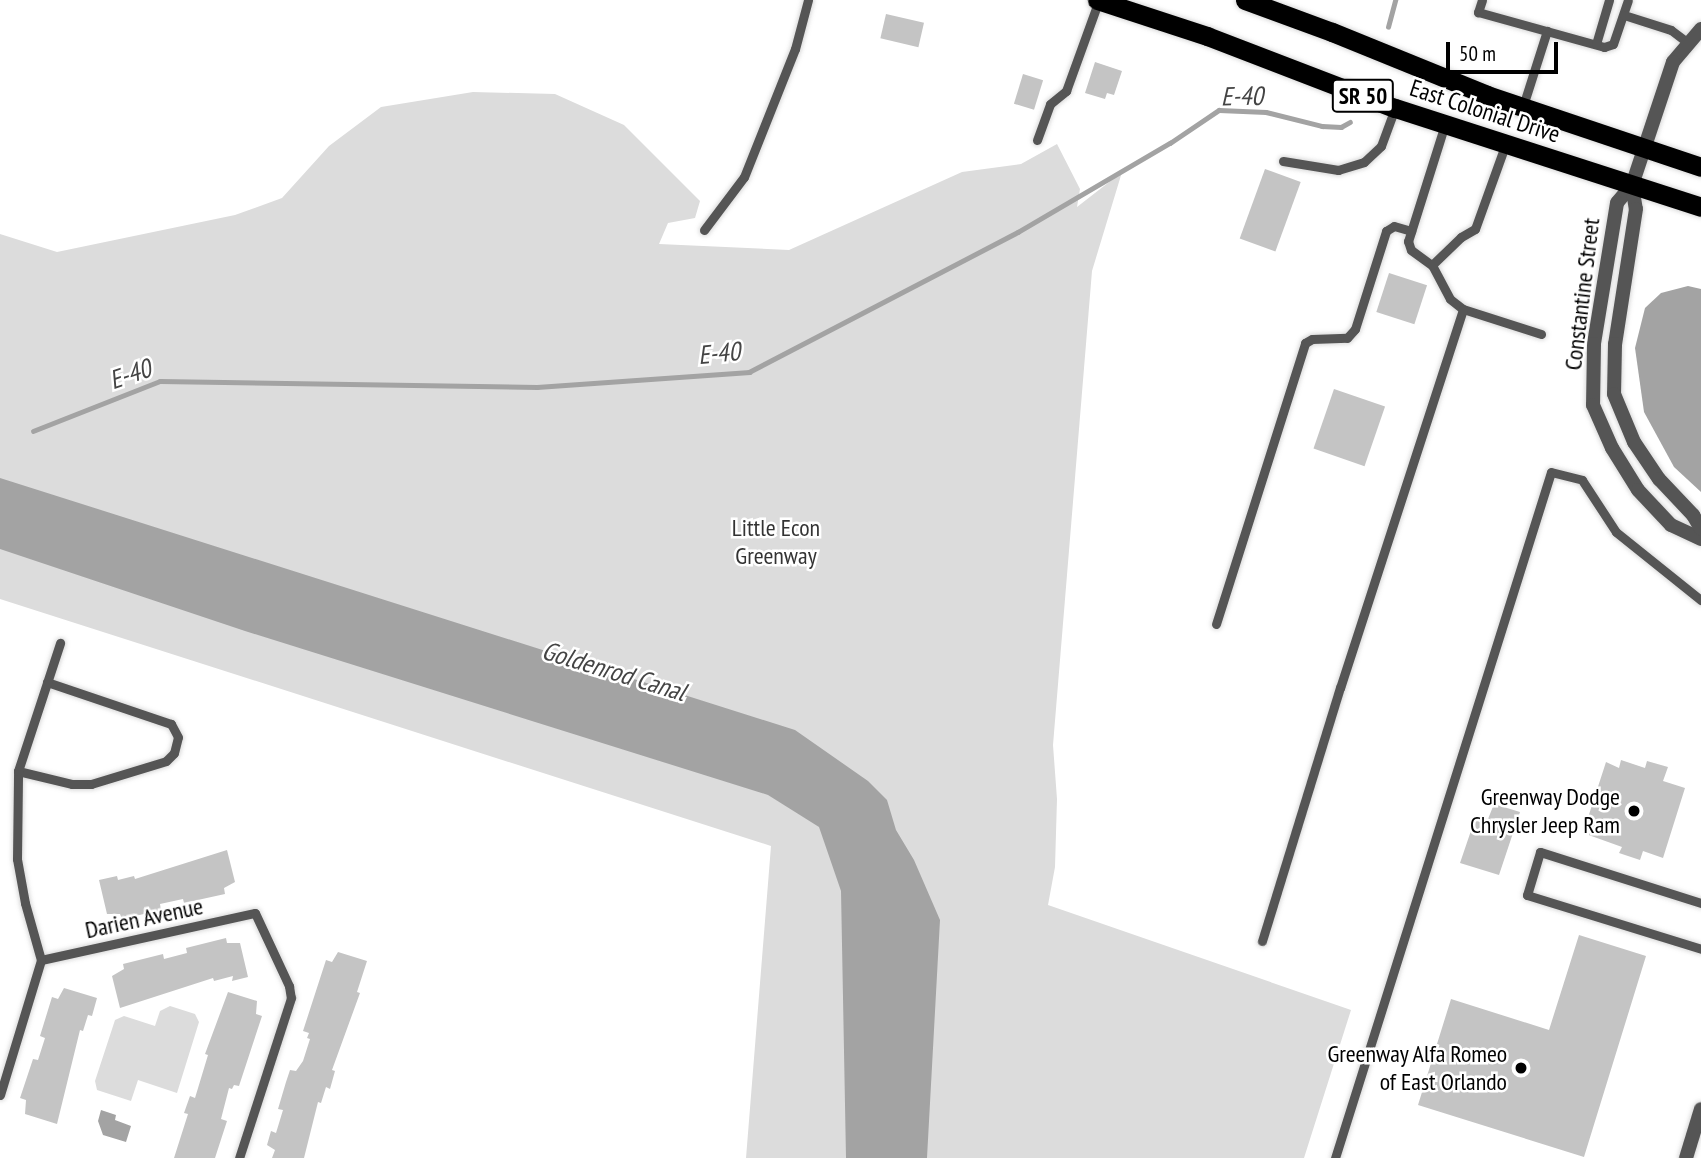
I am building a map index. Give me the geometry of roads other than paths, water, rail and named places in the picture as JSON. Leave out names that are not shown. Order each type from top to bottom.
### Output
[{"type":"highway","name":"East Colonial Drive","points":[[1098,0],[1207,36],[1395,108],[1701,207]]},
{"type":"highway","name":"East Colonial Drive","points":[[1245,0],[1522,108],[1701,167]]},
{"type":"street","name":"Constantine Street","points":[[1701,29],[1687,42],[1667,75],[1632,185],[1617,203],[1594,344],[1593,405],[1612,448],[1638,490],[1671,525],[1701,539]]},
{"type":"street","name":"Constantine Street","points":[[1632,185],[1636,209],[1615,344],[1614,394],[1634,442],[1659,479],[1693,515],[1701,529]]},
{"type":"street","points":[[1686,1158],[1701,1109]]},
{"type":"lane","points":[[704,230],[744,177],[794,49],[808,0]]},
{"type":"lane","points":[[1037,140],[1050,104],[1066,91],[1098,0]]},
{"type":"lane","points":[[1482,0],[1478,12],[1596,44],[1613,44],[1628,0]]},
{"type":"lane","points":[[1596,44],[1609,0]]},
{"type":"lane","points":[[1624,15],[1671,30],[1687,42]]},
{"type":"lane","points":[[1522,108],[1547,31]]},
{"type":"lane","points":[[1283,161],[1338,170],[1364,162],[1381,146],[1395,108]]},
{"type":"lane","points":[[1445,124],[1408,242],[1411,250],[1432,265],[1450,299],[1463,309],[1541,334]]},
{"type":"lane","points":[[1432,265],[1461,237],[1475,229],[1506,144]]},
{"type":"lane","points":[[1216,624],[1305,343],[1312,339],[1347,338],[1355,329],[1386,231],[1394,226],[1411,231]]},
{"type":"lane","points":[[1262,941],[1340,688],[1463,309]]},
{"type":"lane","points":[[1335,1158],[1551,472],[1582,480],[1616,532],[1701,600]]},
{"type":"lane","points":[[0,1095],[41,960],[25,903],[17,859],[18,771],[60,643]]},
{"type":"lane","points":[[18,771],[72,784],[90,784],[166,761],[174,752],[178,737],[171,724],[47,682]]},
{"type":"lane","points":[[1701,903],[1540,852],[1527,895],[1701,949]]},
{"type":"lane","name":"Darien Avenue","points":[[41,960],[255,913],[292,998],[239,1158]]},
{"type":"waterway","name":"E-40","points":[[1388,27],[1395,0]]},
{"type":"waterway","name":"E-40","points":[[33,431],[160,381],[537,387],[749,372],[1018,232],[1170,143],[1219,110],[1266,112],[1322,126],[1341,127],[1350,122]]},
{"type":"place","name":"Greenway Dodge Chrysler Jeep Ram","points":[[1634,811]]},
{"type":"place","name":"Greenway Alfa Romeo of East Orlando","points":[[1521,1068]]},
{"type":"park label","name":"Little Econ Greenway","points":[[776,542]]},
{"type":"water label","name":"Goldenrod Canal","points":[[614,671]]}]
